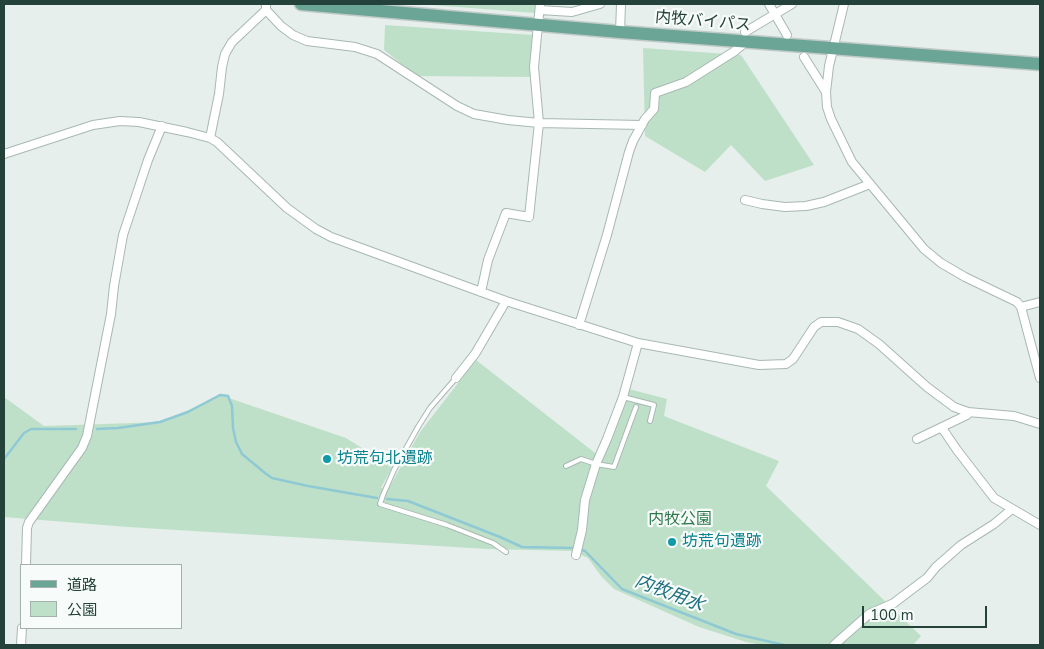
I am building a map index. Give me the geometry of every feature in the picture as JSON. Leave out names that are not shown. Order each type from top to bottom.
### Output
[{"type":"main road","name":"内牧バイパス","points":[[302,4],[620,32],[745,37],[833,48],[1040,64]]},
{"type":"street","points":[[481,292],[488,260],[506,213],[529,217],[539,123],[534,66],[540,7],[572,12],[600,4]]},
{"type":"street","points":[[620,32],[621,4]]},
{"type":"street","points":[[769,4],[787,35]]},
{"type":"street","points":[[579,325],[607,235],[629,152],[642,125],[654,109],[655,93],[686,82],[735,51],[745,37],[792,4]]},
{"type":"street","points":[[844,4],[826,79],[827,107],[842,143],[852,162],[924,249],[941,264],[1017,302],[1021,307],[1040,378]]},
{"type":"street","points":[[210,138],[225,54],[232,42],[266,7],[281,26],[293,35],[308,41],[355,47],[377,54],[457,106],[474,114],[539,123],[642,125]]},
{"type":"street","points":[[804,57],[826,92]]},
{"type":"street","points":[[4,154],[93,125],[120,121],[162,126],[210,138],[230,153],[288,208],[316,229],[331,237],[506,301],[638,343],[759,365],[786,364],[793,359],[814,328],[821,322],[838,322],[858,329],[879,344],[927,388],[954,407],[968,412],[1014,416],[1040,424]]},
{"type":"street","points":[[26,564],[27,528],[29,522],[82,448],[87,436],[111,314],[122,235],[162,126]]},
{"type":"street","points":[[745,200],[785,207],[806,206],[824,202],[870,184]]},
{"type":"street","points":[[456,378],[475,354],[506,301]]},
{"type":"street","points":[[1021,307],[1040,302]]},
{"type":"street","points":[[576,551],[582,530],[585,500],[596,464],[623,397],[638,343]]},
{"type":"street","points":[[918,439],[967,416],[968,412]]},
{"type":"street","points":[[942,428],[994,498],[1040,525]]},
{"type":"street","points":[[834,645],[839,637],[869,614],[894,603],[927,578],[936,567],[961,545],[994,524],[1012,509]]},
{"type":"street","points":[[21,645],[22,629]]},
{"type":"lane","points":[[456,378],[434,403],[418,427],[391,477],[380,504],[447,525],[493,543],[506,552]]},
{"type":"lane","points":[[623,397],[654,405],[650,420]]},
{"type":"lane","points":[[566,466],[581,459],[614,467],[636,406]]},
{"type":"green space","points":[[419,4],[536,4],[535,13]]},
{"type":"green space","points":[[385,25],[534,35],[530,77],[417,76],[384,50]]},
{"type":"green space","points":[[643,48],[741,55],[814,165],[765,181],[731,145],[705,172],[645,136]]},
{"type":"green space","name":"内牧公園","points":[[476,360],[599,456],[625,388],[667,399],[664,416],[779,461],[766,486],[921,636],[913,645],[762,645],[746,642],[699,627],[614,589],[601,576],[588,558],[573,551],[487,549],[128,527],[4,517],[4,397],[44,426],[163,422],[220,395],[346,438],[392,467],[381,488],[388,490],[420,432]]},
{"type":"waterway","name":"内牧用水","points":[[97,429],[160,422],[188,412],[220,395],[228,396],[232,406],[236,442],[242,454],[272,478],[377,498]]},
{"type":"waterway","name":"内牧用水","points":[[4,459],[24,433],[31,429],[76,429]]},
{"type":"waterway","name":"内牧用水","points":[[387,499],[408,501],[522,547],[574,548],[585,551],[622,589],[736,634],[784,645]]},
{"type":"place","name":"坊荒句北遺跡","points":[[327,459]]},
{"type":"place","name":"坊荒句遺跡","points":[[672,542]]}]
